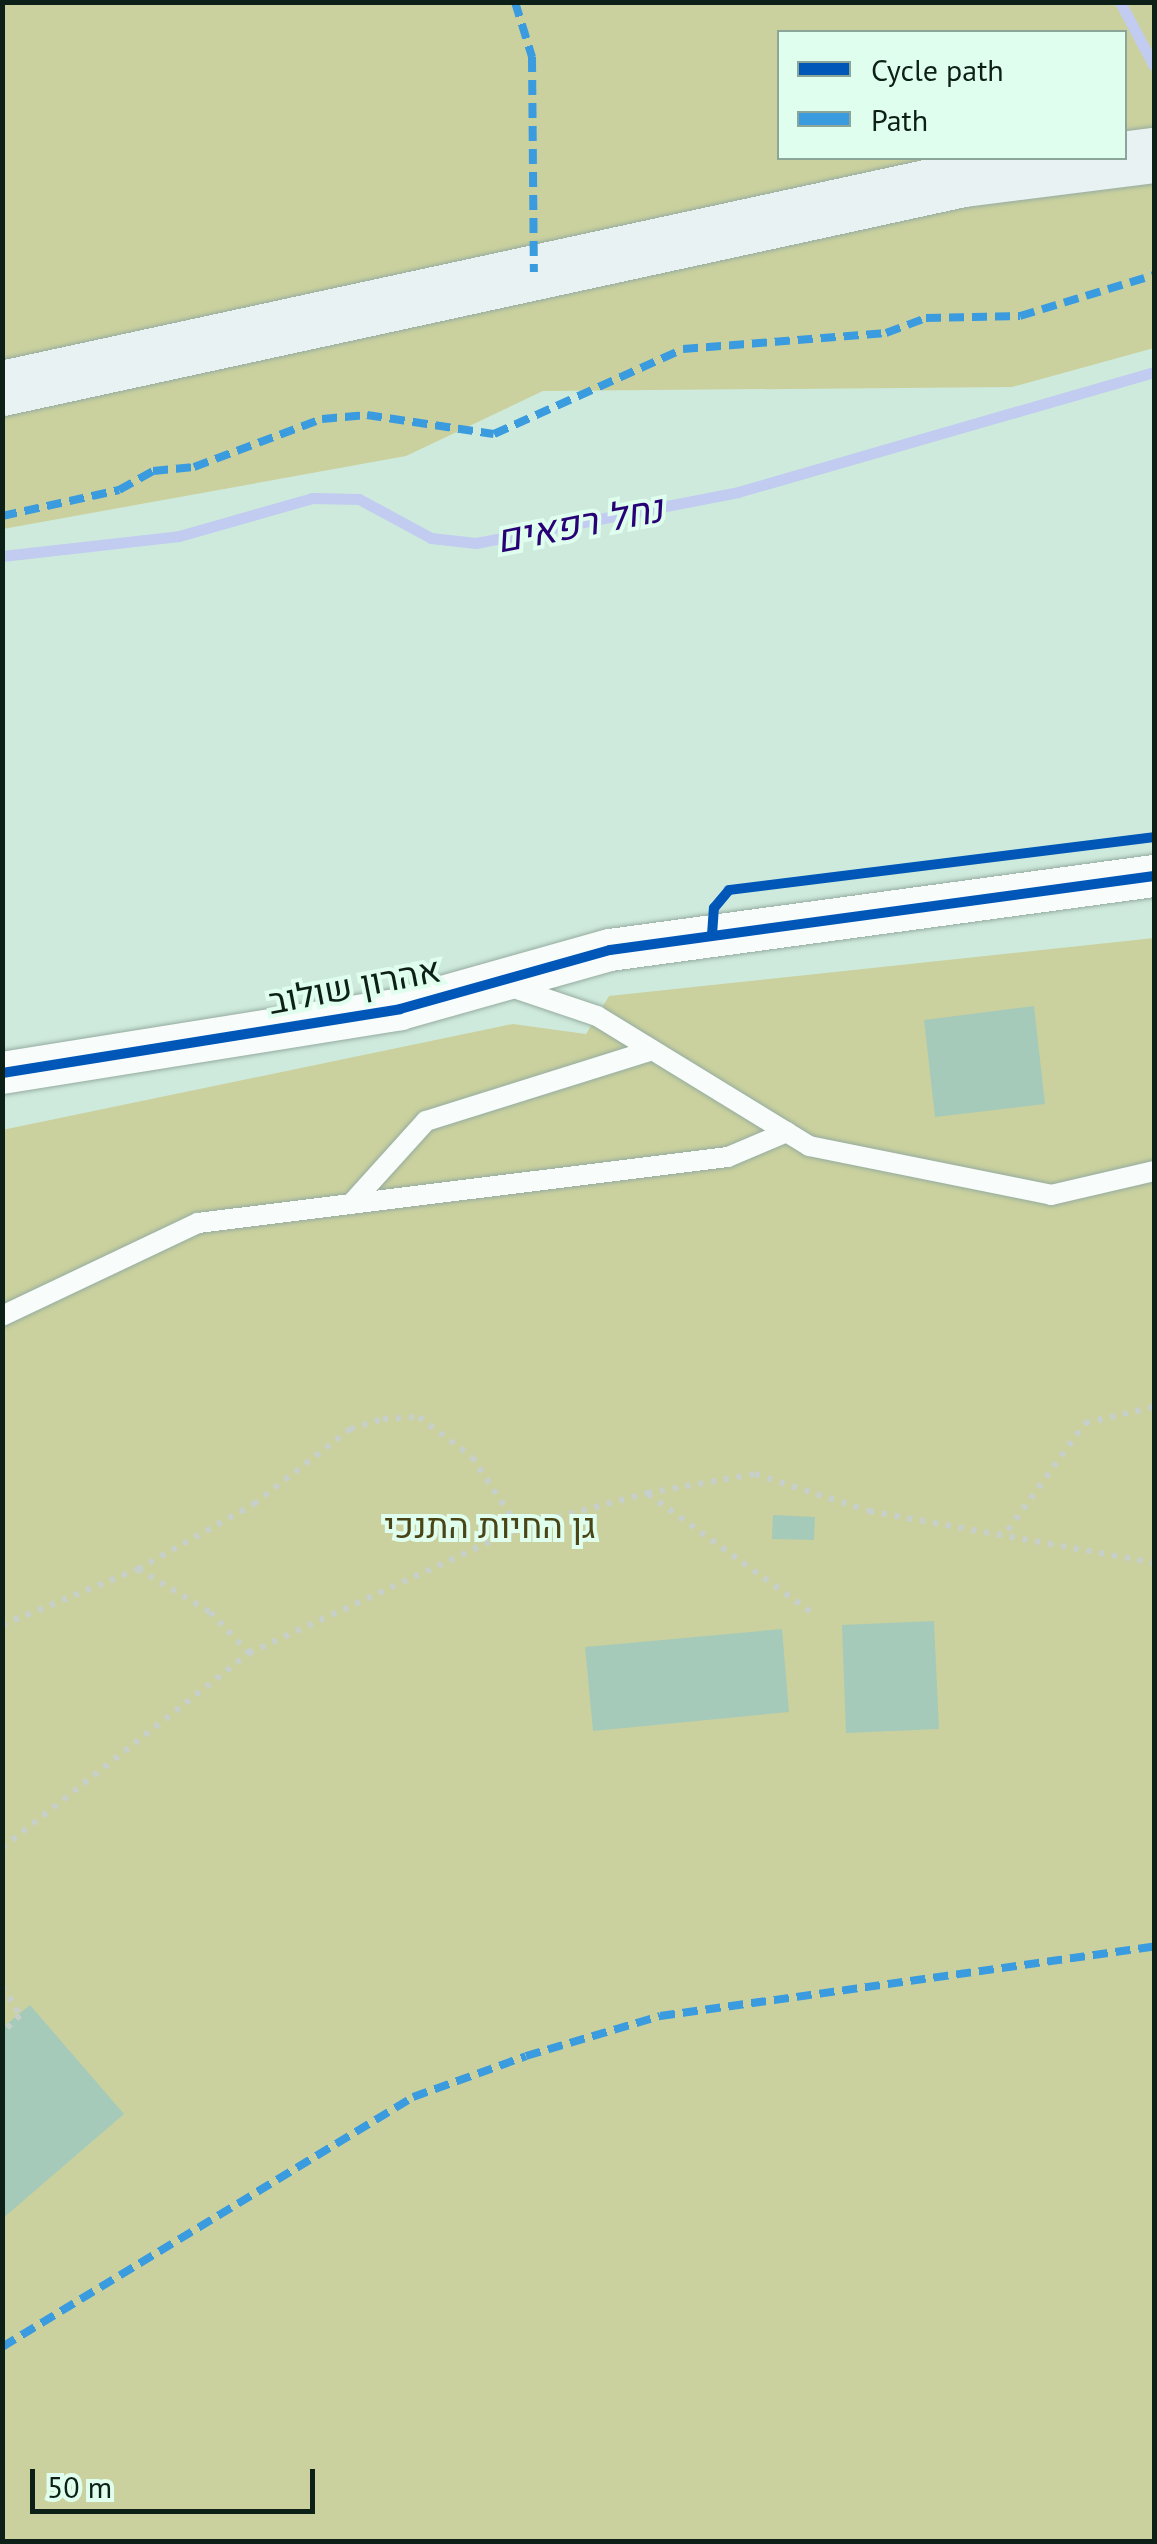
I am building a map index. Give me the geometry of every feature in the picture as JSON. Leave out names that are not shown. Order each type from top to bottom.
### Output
[{"type":"main road","points":[[1127,158],[1154,155]]},
{"type":"main road","points":[[2,388],[963,179],[1114,160]]},
{"type":"street","name":"אהרון שולוב","points":[[2,1072],[400,1008],[497,982],[712,935],[1154,876]]},
{"type":"lane","points":[[497,982],[598,1016],[809,1146],[1052,1195],[1154,1171]]},
{"type":"lane","points":[[351,1204],[426,1122],[652,1050]]},
{"type":"lane","points":[[2,1316],[198,1223],[728,1157],[787,1132]]},
{"type":"path","points":[[1008,1530],[1084,1423],[1154,1407]]},
{"type":"path","points":[[2,1626],[138,1569],[254,1504],[350,1428],[383,1419],[418,1416],[472,1457],[519,1528]]},
{"type":"path","points":[[2,1848],[249,1653],[519,1528],[647,1493],[755,1474],[868,1511],[1008,1530],[1154,1563]]},
{"type":"path","points":[[647,1493],[815,1615]]},
{"type":"path","points":[[138,1569],[210,1612],[249,1653]]},
{"type":"path","points":[[2,1986],[20,2015],[2,2033]]},
{"type":"green space","points":[[3,3],[1154,3],[1154,348],[1012,387],[543,391],[406,456],[3,529]]},
{"type":"green space","name":"גן החיות התנכי","points":[[1154,938],[1154,2541],[3,2541],[2,1130],[513,1024],[586,1034],[609,996]]},
{"type":"building","points":[[1034,1006],[1045,1104],[935,1117],[924,1020]]},
{"type":"building","points":[[773,1515],[815,1517],[814,1540],[772,1539]]},
{"type":"building","points":[[934,1621],[939,1729],[846,1733],[842,1625]]},
{"type":"building","points":[[782,1629],[789,1712],[593,1731],[585,1647]]},
{"type":"building","points":[[30,2005],[124,2114],[2,2219],[2,2028]]},
{"type":"waterway","points":[[1120,2],[1154,66]]},
{"type":"waterway","name":"נחל רפאים","points":[[2,556],[179,536],[312,498],[359,499],[431,538],[476,543],[738,492],[1154,372]]},
{"type":"marked path","points":[[515,2],[532,57],[534,272]]},
{"type":"marked path","points":[[2,516],[119,490],[153,471],[194,467],[322,419],[367,415],[494,434],[683,349],[886,333],[926,318],[1020,316],[1154,275]]},
{"type":"marked path","points":[[2,2347],[413,2097],[526,2056],[660,2016],[1154,1947]]},
{"type":"cycle path","points":[[712,935],[714,908],[729,890],[1154,837]]},
{"type":"cycle path","points":[[2,1073],[400,1009],[610,950],[1154,876]]}]
